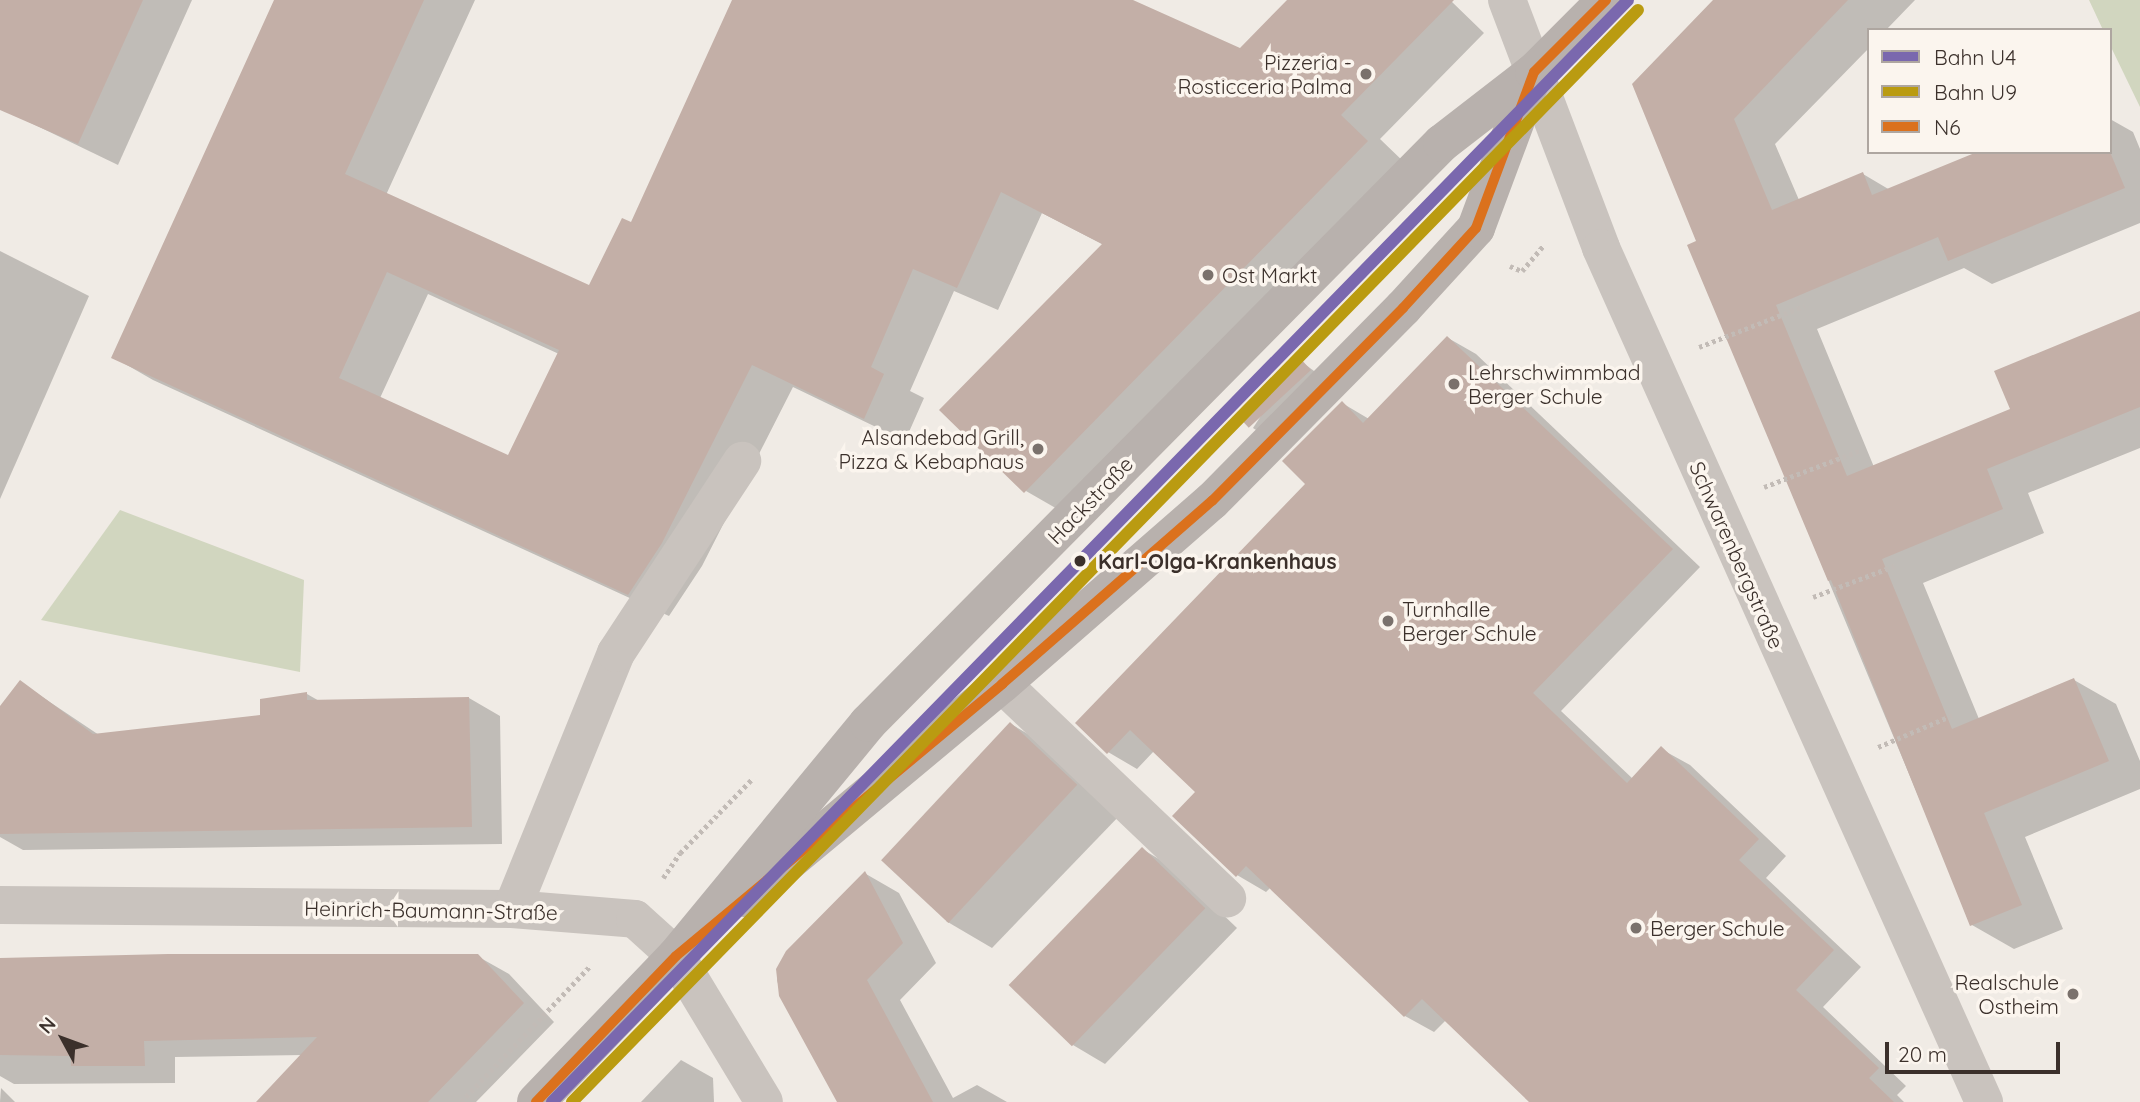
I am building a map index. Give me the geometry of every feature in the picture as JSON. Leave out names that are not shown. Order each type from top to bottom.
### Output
[{"type":"main road","name":"Hackstraße","points":[[536,1102],[658,939],[1442,143],[1534,72],[1606,0]]},
{"type":"main road","name":"Hackstraße","points":[[658,939],[1003,684],[1212,501],[1476,228],[1534,72]]},
{"type":"street","name":"Schwarenbergstraße","points":[[1507,0],[1583,200],[1714,506],[1984,1102]]},
{"type":"street","points":[[512,909],[616,653],[742,461]]},
{"type":"street","points":[[1003,684],[1227,898]]},
{"type":"street","name":"Heinrich-Baumann-Straße","points":[[0,905],[512,909],[658,939]]},
{"type":"street","points":[[658,939],[764,1102]]},
{"type":"path","points":[[1476,228],[1502,262],[1522,271],[1583,200]]},
{"type":"path","points":[[1653,365],[1804,306]]},
{"type":"path","points":[[1714,506],[1859,451]]},
{"type":"path","points":[[1763,615],[1894,566]]},
{"type":"path","points":[[1832,766],[1952,715]]},
{"type":"path","points":[[461,1102],[658,939]]},
{"type":"green space","points":[[2089,0],[2140,0],[2140,107],[2112,49],[2112,28],[2102,28]]},
{"type":"green space","points":[[120,510],[304,580],[300,672],[41,620]]},
{"type":"building","points":[[0,0],[143,0],[78,144],[0,110]]},
{"type":"building","points":[[274,0],[424,0],[345,174],[589,285],[622,218],[631,222],[732,0],[1133,0],[1240,48],[1287,0],[1454,0],[1341,115],[1368,141],[1024,493],[939,410],[1102,244],[1001,192],[957,288],[913,269],[871,367],[884,374],[864,419],[752,365],[662,543],[628,595],[111,358]],"holes":[[[387,272],[559,350],[508,455],[339,378]]]},
{"type":"building","points":[[1713,0],[1848,0],[1734,119],[1772,210],[1863,172],[1872,195],[1972,154],[2111,154],[2125,188],[1948,261],[1938,237],[1776,305],[1847,476],[2010,409],[1994,371],[2140,311],[2140,407],[1987,469],[2003,509],[1882,559],[1952,729],[2074,678],[2109,761],[1984,813],[2022,905],[1970,926],[1831,580],[1828,581],[1687,245],[1696,241],[1632,84]]},
{"type":"building","points":[[1447,336],[1673,549],[1533,693],[1627,783],[1661,746],[1759,839],[1739,860],[1834,950],[1796,990],[1879,1068],[1869,1078],[1894,1102],[1529,1102],[1422,999],[1404,1017],[1246,866],[1236,877],[1172,816],[1195,792],[1130,730],[1107,754],[1075,723],[1305,484],[1282,461],[1342,401],[1363,423]]},
{"type":"building","points":[[1298,356],[1311,370],[1249,428],[1236,414]]},
{"type":"building","points":[[20,680],[93,734],[260,715],[260,699],[307,692],[307,700],[469,697],[472,827],[0,834],[0,706]]},
{"type":"building","points":[[1010,722],[1077,785],[948,923],[881,860]]},
{"type":"building","points":[[1142,847],[1205,908],[1072,1046],[1009,985]]},
{"type":"building","points":[[865,871],[903,943],[867,980],[933,1102],[837,1102],[779,996],[776,969],[786,951]]},
{"type":"building","points":[[168,954],[478,954],[524,1003],[428,1102],[256,1102],[317,1037],[144,1041],[145,1066],[71,1066],[71,1056],[0,1055],[0,958]]},
{"type":"rail line","name":"U4","points":[[552,1102],[1628,0]]},
{"type":"rail line","name":"U9","points":[[572,1102],[1638,10]]},
{"type":"transit line","name":"N6","points":[[536,1102],[676,956],[1002,684],[1212,501],[1403,308],[1476,228],[1534,72],[1606,0]]},
{"type":"place","name":"Pizzeria - Rosticceria Palma","points":[[1366,74]]},
{"type":"place","name":"Ost Markt","points":[[1208,275]]},
{"type":"place","name":"Lehrschwimmbad Berger Schule","points":[[1454,384]]},
{"type":"place","name":"Alsandebad Grill, Pizza & Kebaphaus","points":[[1038,449]]},
{"type":"place","name":"Karl-Olga-Krankenhaus","points":[[1080,561]]},
{"type":"place","name":"Turnhalle Berger Schule","points":[[1388,621]]},
{"type":"place","name":"Berger Schule","points":[[1636,928]]},
{"type":"place","name":"Realschule Ostheim","points":[[2073,994]]}]
